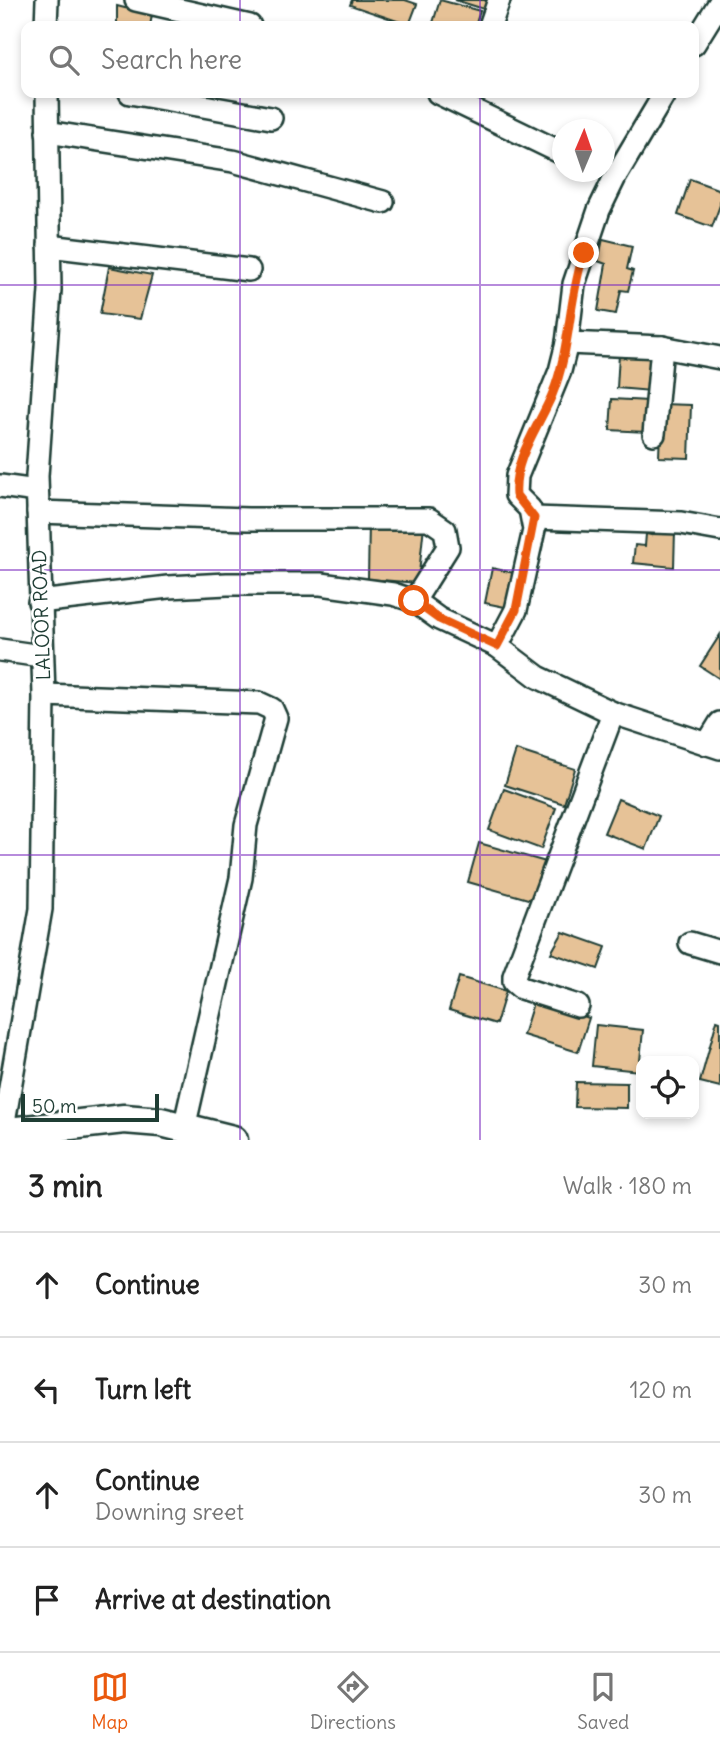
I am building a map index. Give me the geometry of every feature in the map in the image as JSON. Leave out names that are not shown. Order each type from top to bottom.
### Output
[{"type":"main road","points":[[1,1135],[124,1119],[184,1128],[233,1140]]},
{"type":"street","points":[[46,21],[47,0]]},
{"type":"street","points":[[136,0],[228,21]]},
{"type":"street","points":[[492,21],[499,0]]},
{"type":"street","points":[[699,36],[720,2]]},
{"type":"street","name":"LALOOR ROAD","points":[[1,1135],[41,909],[44,695],[39,602],[38,501],[50,290],[47,98]]},
{"type":"street","points":[[158,98],[271,118]]},
{"type":"street","points":[[615,165],[661,98]]},
{"type":"street","points":[[463,99],[552,148]]},
{"type":"street","points":[[47,132],[233,161],[383,202]]},
{"type":"street","points":[[497,646],[516,610],[534,518],[516,495],[517,476],[528,442],[552,395],[567,343],[574,284],[606,182]]},
{"type":"street","points":[[49,246],[249,270]]},
{"type":"street","points":[[567,343],[662,347],[720,358]]},
{"type":"street","points":[[654,434],[662,347]]},
{"type":"street","points":[[0,486],[38,501],[248,519],[429,519],[445,530],[448,547],[414,601]]},
{"type":"street","points":[[534,518],[681,523],[720,530]]},
{"type":"street","points":[[39,602],[168,587],[227,584],[321,584],[393,594],[414,601],[439,619],[497,646],[538,677],[613,713],[713,746],[720,723]]},
{"type":"street","points":[[0,650],[41,656]]},
{"type":"street","points":[[44,695],[259,703],[272,709],[276,718],[246,825],[241,878],[184,1128]]},
{"type":"street","points":[[578,1006],[521,988],[514,982],[514,976],[613,713]]},
{"type":"street","points":[[690,943],[720,952]]},
{"type":"building","points":[[352,0],[405,0],[417,4],[411,21],[397,21],[350,5]]},
{"type":"building","points":[[440,0],[480,11],[477,21],[434,21]]},
{"type":"building","points":[[455,0],[487,0],[484,9]]},
{"type":"building","points":[[117,6],[152,15],[151,21],[117,21]]},
{"type":"building","points":[[690,179],[720,190],[720,205],[712,227],[678,215]]},
{"type":"building","points":[[603,239],[632,246],[627,269],[633,271],[628,291],[621,290],[616,314],[598,311],[606,264],[598,261]]},
{"type":"building","points":[[109,267],[152,275],[140,319],[100,314]]},
{"type":"building","points":[[619,354],[654,357],[651,391],[617,388]]},
{"type":"building","points":[[612,399],[648,401],[646,432],[610,430]]},
{"type":"building","points":[[661,404],[691,405],[689,458],[659,457]]},
{"type":"building","points":[[369,523],[424,525],[418,583],[368,579]]},
{"type":"building","points":[[651,529],[675,530],[674,567],[633,563],[635,545],[645,546],[646,534],[651,535]]},
{"type":"building","points":[[492,568],[518,574],[510,608],[485,603]]},
{"type":"building","points":[[720,635],[720,679],[700,666]]},
{"type":"building","points":[[516,750],[575,769],[564,804],[505,785]]},
{"type":"building","points":[[504,789],[556,808],[541,849],[489,830]]},
{"type":"building","points":[[618,799],[659,816],[646,849],[604,833]]},
{"type":"building","points":[[479,843],[546,862],[535,901],[468,882]]},
{"type":"building","points":[[563,932],[606,947],[598,969],[551,953]]},
{"type":"building","points":[[459,977],[506,991],[496,1024],[449,1010]]},
{"type":"building","points":[[534,1000],[589,1018],[578,1052],[523,1035]]},
{"type":"building","points":[[717,1020],[720,1021],[720,1087],[700,1082]]},
{"type":"building","points":[[596,1025],[643,1030],[640,1056],[636,1056],[636,1071],[592,1066]]},
{"type":"building","points":[[576,1082],[627,1083],[627,1108],[575,1107]]},
{"type":"route","points":[[414,601],[439,619],[497,646],[516,610],[534,530],[534,518],[530,509],[516,495],[515,486],[528,442],[552,395],[560,371],[567,343],[574,284],[584,253]]}]
